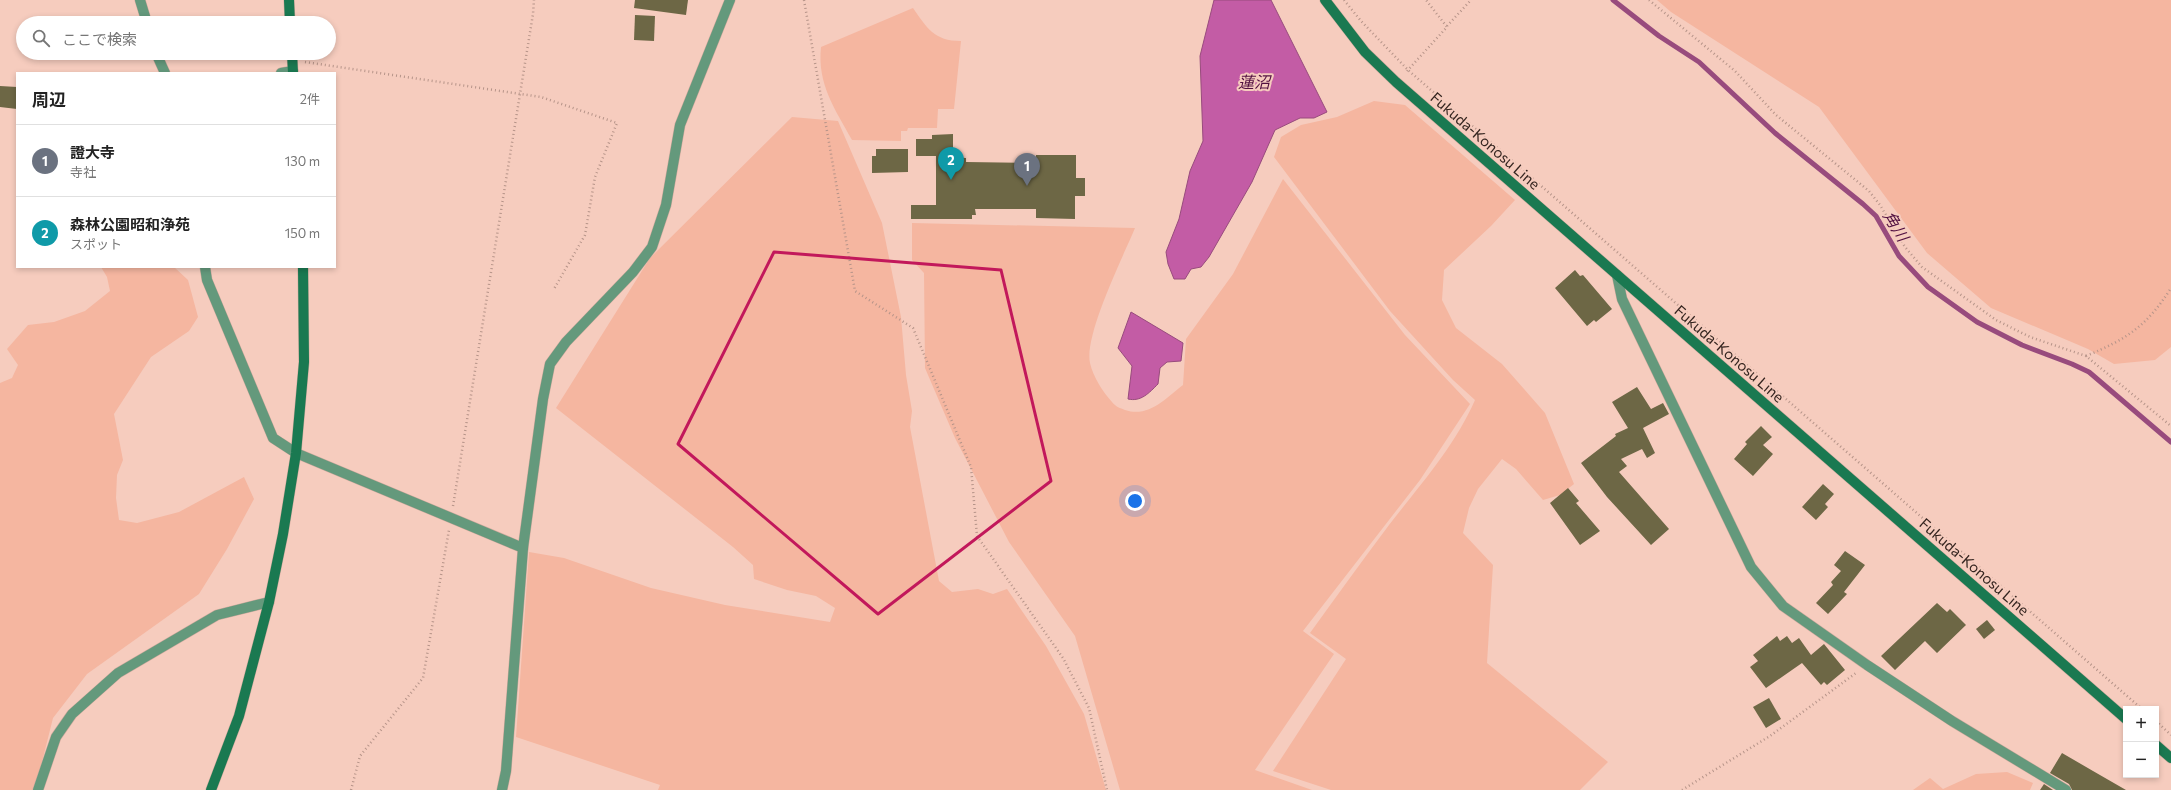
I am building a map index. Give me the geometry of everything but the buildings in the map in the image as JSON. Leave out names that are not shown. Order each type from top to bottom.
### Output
[{"type":"main road","points":[[289,0],[290,16]]},
{"type":"main road","name":"Fukuda-Konosu Line","points":[[1325,0],[1365,52],[1396,82],[2123,716]]},
{"type":"main road","points":[[292,60],[293,72]]},
{"type":"main road","points":[[211,790],[239,716],[269,602],[283,534],[296,453],[304,362],[302,268]]},
{"type":"main road","points":[[2159,747],[2171,758]]},
{"type":"street","points":[[140,0],[144,16]]},
{"type":"street","points":[[502,790],[506,771],[523,548],[543,399],[550,364],[566,342],[633,272],[652,247],[666,205],[680,125],[730,0]]},
{"type":"street","points":[[159,60],[165,72]]},
{"type":"street","points":[[205,268],[207,280],[274,438],[296,453],[451,516],[523,548]]},
{"type":"street","points":[[1617,276],[1622,299],[1751,567],[1783,606],[1867,665],[1996,749],[2066,790]]},
{"type":"street","points":[[38,790],[56,737],[72,714],[118,673],[217,615],[269,602]]},
{"type":"path","points":[[351,790],[360,756],[423,678],[451,516],[533,14],[534,0]]},
{"type":"path","points":[[804,0],[855,291],[913,328],[971,467],[977,536],[1062,658],[1089,708],[1107,790]]},
{"type":"path","points":[[1344,0],[1361,21],[1408,70],[2139,706]]},
{"type":"path","points":[[1426,0],[1447,27]]},
{"type":"path","points":[[1396,82],[1471,0]]},
{"type":"path","points":[[1649,0],[1735,71],[1776,115],[1869,192],[1880,205],[1905,247],[1922,267],[1996,320],[2030,337],[2086,356],[2171,426]]},
{"type":"path","points":[[310,60],[541,97],[617,123],[595,177],[584,235],[554,289]]},
{"type":"path","points":[[2086,356],[2125,339],[2157,309],[2171,288]]},
{"type":"path","points":[[1682,790],[1770,736],[1867,665]]},
{"type":"path","points":[[2159,725],[2171,735]]},
{"type":"highlighted area","points":[[774,252],[1001,270],[1051,481],[878,614],[678,444]]},
{"type":"shaded area","points":[[1657,0],[2171,0],[2171,347],[2155,360],[2114,364],[2088,349],[1991,308],[1927,253],[1819,107],[1671,12]]},
{"type":"shaded area","points":[[913,8],[932,32],[944,39],[961,41],[954,109],[938,109],[937,128],[908,128],[907,131],[901,131],[901,141],[852,140],[834,107],[825,85],[820,60],[821,47]]},
{"type":"shaded area","points":[[1374,101],[1405,105],[1515,200],[1491,226],[1444,270],[1442,300],[1456,328],[1502,364],[1545,413],[1574,484],[1560,495],[1543,500],[1516,469],[1502,459],[1478,489],[1469,508],[1463,533],[1493,565],[1487,663],[1608,762],[1580,790],[1331,790],[1273,771],[1346,659],[1310,633],[1379,538],[1425,480],[1447,449],[1467,417],[1475,400],[1453,380],[1390,311],[1274,157],[1281,137],[1301,125],[1337,117]]},
{"type":"shaded area","points":[[792,117],[838,121],[882,223],[901,317],[906,375],[912,411],[910,427],[939,581],[952,592],[978,589],[993,594],[1007,589],[1046,646],[1084,714],[1106,790],[658,790],[660,785],[516,737],[529,552],[564,558],[651,588],[725,605],[830,622],[835,608],[816,596],[787,590],[754,579],[753,565],[733,547],[556,408],[650,258]]},
{"type":"shaded area","points":[[1283,179],[1405,335],[1470,404],[1420,480],[1303,631],[1334,654],[1255,770],[1312,790],[1120,790],[1075,636],[1009,542],[955,438],[925,368],[924,273],[912,260],[912,223],[1135,228],[1098,316],[1090,350],[1090,363],[1093,374],[1105,394],[1118,407],[1134,412],[1149,409],[1157,405],[1183,385],[1186,339],[1233,274]]},
{"type":"shaded area","points":[[102,268],[175,268],[188,280],[198,317],[189,331],[151,357],[114,414],[123,460],[117,475],[116,498],[119,520],[137,523],[179,512],[244,477],[254,499],[227,549],[199,594],[87,674],[53,718],[35,790],[0,790],[0,383],[12,378],[18,365],[7,349],[28,325],[54,322],[85,311],[110,291],[107,277]]},
{"type":"shaded area","points":[[2007,772],[2033,783],[2030,790],[1913,790],[1930,778],[1943,789],[1976,774]]},
{"type":"water","name":"蓮沼","points":[[1214,0],[1271,0],[1327,112],[1314,118],[1300,118],[1275,130],[1252,182],[1209,257],[1201,267],[1191,269],[1185,279],[1174,279],[1168,264],[1166,252],[1179,219],[1190,171],[1203,141],[1200,56]]},
{"type":"water","points":[[1131,312],[1183,343],[1181,361],[1167,362],[1160,368],[1158,384],[1141,398],[1133,400],[1128,399],[1132,366],[1118,348]]},
{"type":"waterway","name":"角川","points":[[1613,0],[1659,36],[1699,62],[1775,133],[1863,204],[1876,216],[1899,256],[1928,287],[1977,322],[2022,345],[2089,372],[2171,442]]},
{"type":"place","name":"森林公園昭和浄苑","points":[[951,180]]},
{"type":"place","name":"證大寺","points":[[1027,186]]}]
